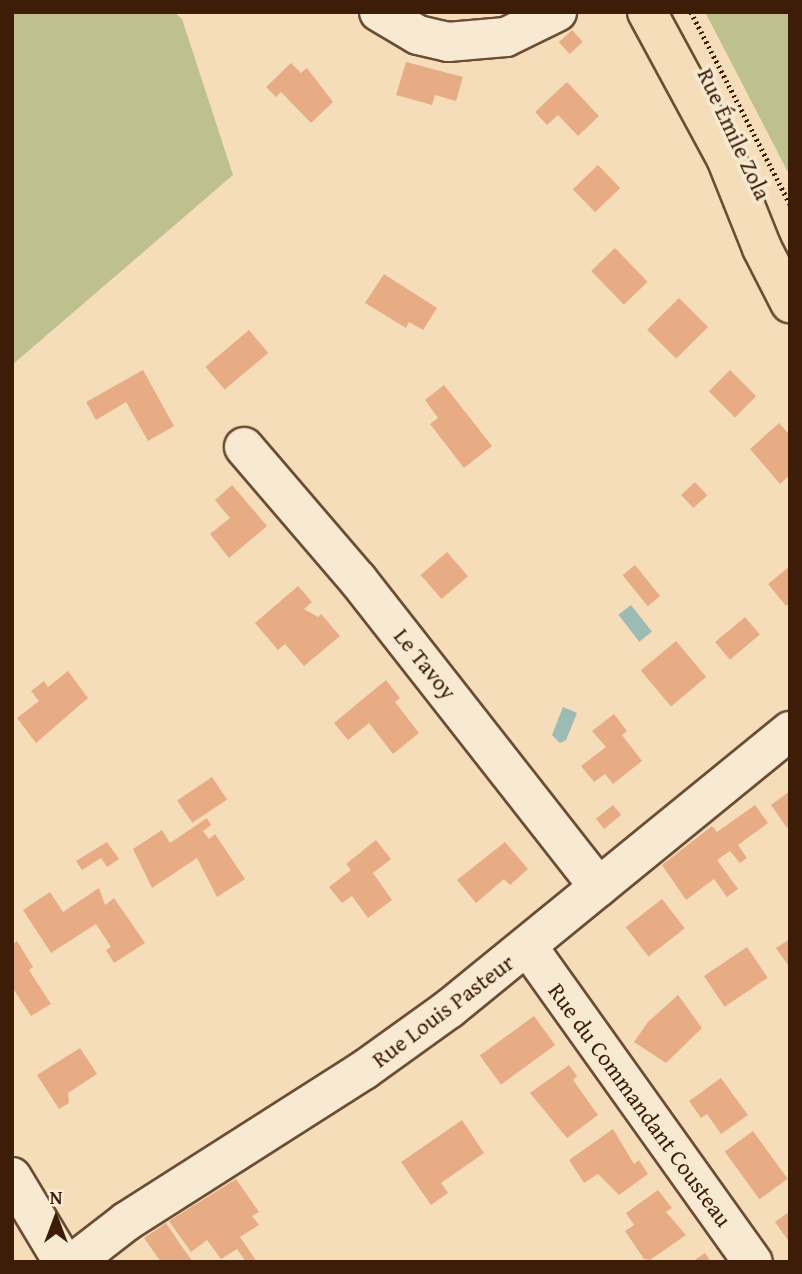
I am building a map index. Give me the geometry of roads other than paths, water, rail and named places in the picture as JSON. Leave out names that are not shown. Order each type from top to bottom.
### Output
[{"type":"main road","points":[[647,12],[726,158],[767,260],[790,303]]},
{"type":"main road","name":"Rue Émile Zola","points":[[676,12],[751,162],[790,256]]},
{"type":"street","points":[[379,12],[418,35],[448,43],[506,37],[557,12]]},
{"type":"street","name":"Le Tavoy","points":[[244,447],[343,561],[599,887]]},
{"type":"street","name":"Rue Louis Pasteur","points":[[74,1262],[127,1221],[364,1069],[528,947],[790,731]]},
{"type":"street","name":"Rue du Commandant Cousteau","points":[[528,947],[753,1262]]},
{"type":"street","points":[[12,1177],[63,1262]]},
{"type":"water","points":[[631,605],[652,632],[639,642],[618,615]]},
{"type":"water","points":[[563,707],[577,713],[566,740],[560,743],[552,735]]}]
